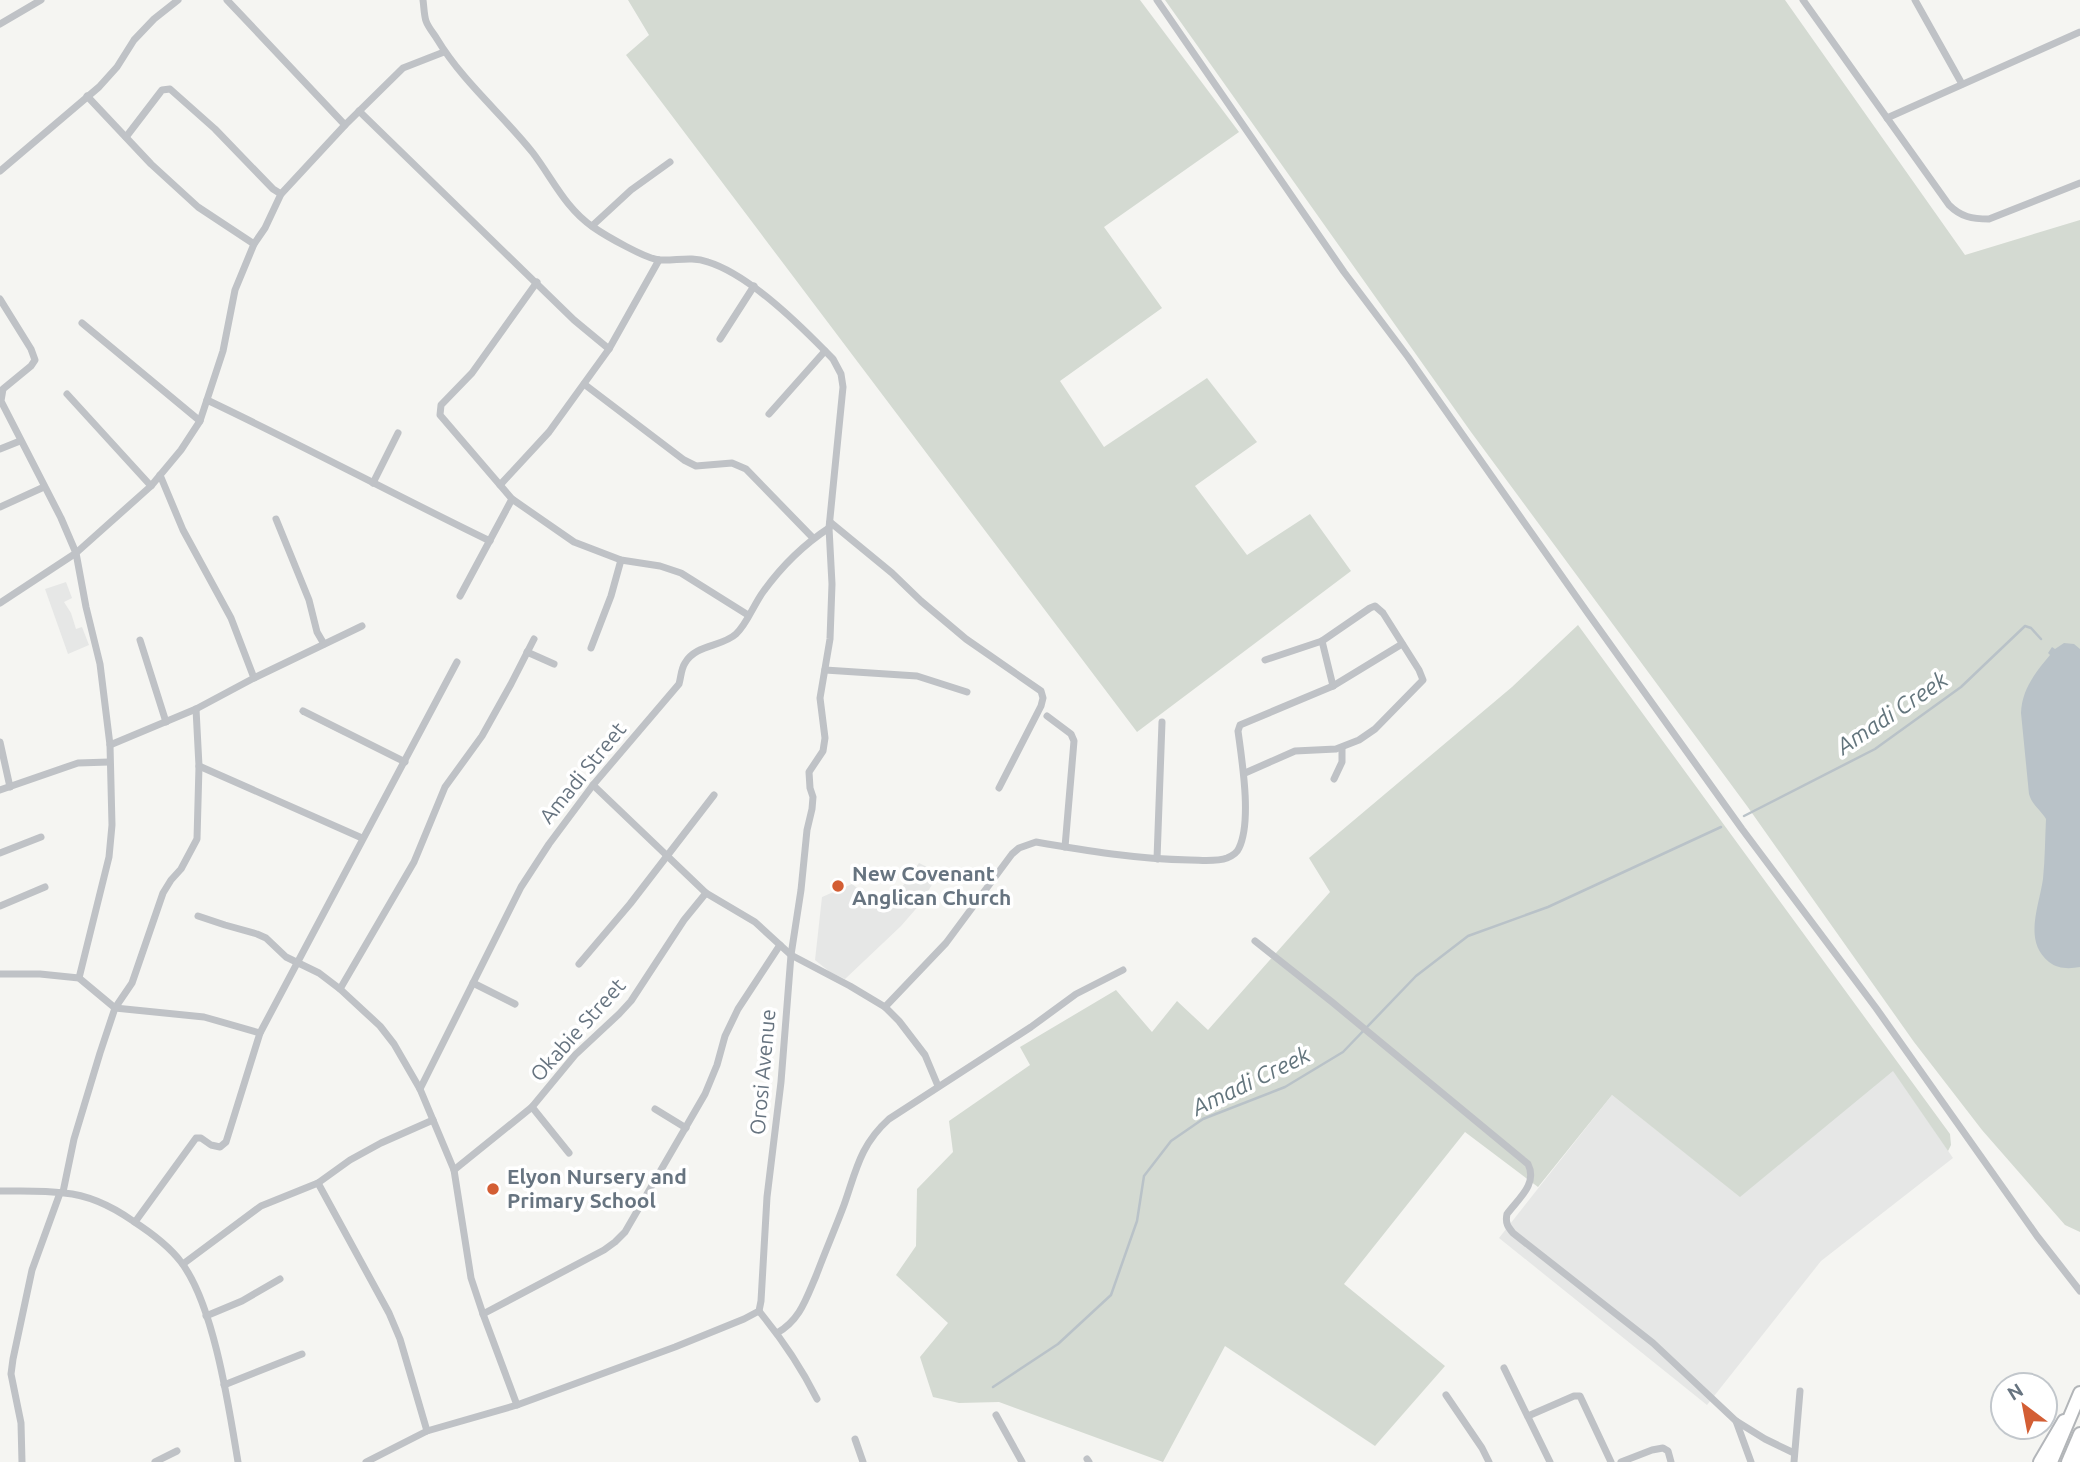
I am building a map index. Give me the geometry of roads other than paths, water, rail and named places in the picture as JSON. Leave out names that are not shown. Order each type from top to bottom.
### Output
[{"type":"main road","points":[[2040,1462],[2078,1398]]},
{"type":"main road","points":[[2051,1462],[2078,1398]]},
{"type":"main road","points":[[2068,1462],[2080,1434]]},
{"type":"main road","points":[[2075,1462],[2080,1451]]},
{"type":"street","points":[[0,24],[41,0]]},
{"type":"street","points":[[0,172],[99,87],[153,19],[178,0]]},
{"type":"street","points":[[227,0],[345,125]]},
{"type":"street","points":[[423,0],[426,22],[444,52],[533,154],[565,200],[592,226],[659,260],[609,349],[550,432],[500,485]]},
{"type":"street","points":[[1157,0],[1345,272],[1416,368],[1585,610],[1742,829],[1868,998],[2037,1236],[2080,1291]]},
{"type":"street","points":[[1803,0],[1958,214],[1973,219],[1989,219],[2080,183]]},
{"type":"street","points":[[1915,0],[1962,84]]},
{"type":"street","points":[[1887,118],[2080,32]]},
{"type":"street","points":[[0,603],[76,553],[151,486],[181,450],[200,421],[223,351],[235,290],[254,244],[281,194],[403,68],[444,52]]},
{"type":"street","points":[[126,137],[162,90],[170,89],[281,194]]},
{"type":"street","points":[[87,96],[151,164],[198,206],[254,244]]},
{"type":"street","points":[[359,111],[575,320],[609,349]]},
{"type":"street","points":[[592,226],[626,195],[670,162]]},
{"type":"street","name":"Orosi Avenue","points":[[659,260],[680,258],[706,261],[754,286],[833,359],[841,374],[843,387],[830,525],[830,639],[820,698],[825,745],[809,772],[812,809],[790,955],[782,1082],[767,1197],[759,1311]]},
{"type":"street","points":[[537,282],[471,373],[440,405],[440,415],[512,499],[574,542],[621,560],[660,566],[681,573],[748,615]]},
{"type":"street","points":[[720,339],[754,286]]},
{"type":"street","points":[[0,299],[35,360],[32,366],[1,389],[1,401],[76,553],[100,664],[110,745],[112,825],[109,857],[79,978]]},
{"type":"street","points":[[82,323],[200,421]]},
{"type":"street","points":[[769,414],[825,351]]},
{"type":"street","points":[[584,384],[684,460],[696,466],[732,463],[746,469],[813,538]]},
{"type":"street","points":[[67,394],[151,486]]},
{"type":"street","points":[[207,400],[490,541]]},
{"type":"street","points":[[373,483],[398,433]]},
{"type":"street","points":[[0,449],[20,441]]},
{"type":"street","points":[[160,475],[183,530],[231,618],[254,678]]},
{"type":"street","points":[[0,507],[44,487]]},
{"type":"street","points":[[460,596],[512,499]]},
{"type":"street","points":[[276,519],[309,600],[317,632],[324,644]]},
{"type":"street","points":[[830,525],[892,573],[966,639],[1041,691],[1041,706],[999,788]]},
{"type":"street","name":"Amadi Street","points":[[420,1089],[521,887],[549,844],[593,785],[679,684],[681,671],[689,657],[727,641],[741,629],[763,592],[791,558],[830,525]]},
{"type":"street","points":[[591,648],[611,596],[621,560]]},
{"type":"street","points":[[1244,773],[1295,751],[1342,748],[1359,740],[1375,729],[1422,682],[1422,675],[1383,613],[1375,606],[1322,641],[1265,660]]},
{"type":"street","points":[[110,745],[196,709],[362,626]]},
{"type":"street","points":[[139,639],[166,722]]},
{"type":"street","points":[[340,989],[414,862],[444,788],[482,736],[534,639]]},
{"type":"street","points":[[1322,641],[1332,686]]},
{"type":"street","points":[[885,1007],[946,943],[1019,848],[1035,842],[1108,855],[1157,859],[1215,860],[1236,853],[1244,829],[1244,773],[1238,731],[1240,725],[1332,686],[1402,644]]},
{"type":"street","points":[[527,652],[554,664]]},
{"type":"street","points":[[135,1222],[196,1138],[220,1147],[226,1142],[260,1033],[457,662]]},
{"type":"street","points":[[825,670],[917,676],[967,692]]},
{"type":"street","points":[[22,1462],[20,1423],[11,1374],[32,1270],[62,1193],[80,1115],[115,1008],[132,983],[163,893],[170,880],[181,869],[197,839],[199,766],[196,709]]},
{"type":"street","points":[[303,711],[405,762]]},
{"type":"street","points":[[1047,716],[1071,734],[1074,741],[1065,847]]},
{"type":"street","points":[[1157,859],[1162,722]]},
{"type":"street","points":[[0,742],[10,787]]},
{"type":"street","points":[[1334,779],[1342,762],[1342,748]]},
{"type":"street","points":[[0,790],[78,763],[109,762]]},
{"type":"street","points":[[199,766],[362,838]]},
{"type":"street","points":[[593,785],[706,893],[755,922],[790,955],[885,1007],[925,1055],[938,1086]]},
{"type":"street","points":[[579,964],[630,904],[714,795]]},
{"type":"street","points":[[0,853],[41,836]]},
{"type":"street","points":[[0,905],[44,887]]},
{"type":"street","name":"Okabie Street","points":[[454,1170],[532,1107],[575,1055],[631,1001],[684,920],[706,893]]},
{"type":"street","points":[[198,916],[266,938],[298,964],[319,973],[340,989],[366,1012],[394,1044],[420,1089],[454,1170],[471,1278],[517,1405]]},
{"type":"street","points":[[1255,941],[1528,1164],[1532,1173],[1530,1185],[1507,1214],[1507,1224],[1513,1233],[1653,1343],[1736,1421],[1794,1458],[1800,1391]]},
{"type":"street","points":[[482,1314],[580,1264],[615,1242],[625,1232],[705,1094],[725,1036],[738,1009],[780,945]]},
{"type":"street","points":[[777,1333],[794,1321],[804,1303],[866,1143],[875,1132],[888,1119],[1031,1027],[1076,994],[1123,970]]},
{"type":"street","points":[[0,975],[40,974],[79,978],[115,1008],[204,1017],[260,1033]]},
{"type":"street","points":[[473,983],[515,1004]]},
{"type":"street","points":[[532,1107],[569,1153]]},
{"type":"street","points":[[655,1110],[686,1128]]},
{"type":"street","points":[[183,1264],[261,1206],[318,1183],[380,1143],[433,1120]]},
{"type":"street","points":[[318,1183],[389,1313],[400,1339],[427,1431]]},
{"type":"street","points":[[0,1191],[62,1193],[92,1199],[124,1214],[169,1249],[183,1264],[200,1297],[206,1316],[224,1385],[238,1462]]},
{"type":"street","points":[[206,1316],[242,1301],[280,1279]]},
{"type":"street","points":[[366,1462],[427,1431],[517,1405],[675,1347],[759,1311],[804,1373],[817,1399]]},
{"type":"street","points":[[224,1385],[302,1354]]},
{"type":"street","points":[[1504,1368],[1550,1462]]},
{"type":"street","points":[[1446,1395],[1489,1462]]},
{"type":"street","points":[[1528,1416],[1574,1396],[1580,1396],[1611,1462]]},
{"type":"street","points":[[996,1415],[1022,1462]]},
{"type":"street","points":[[1736,1421],[1751,1462]]},
{"type":"street","points":[[855,1439],[863,1462]]},
{"type":"street","points":[[1626,1461],[1663,1448],[1668,1451],[1671,1462]]},
{"type":"street","points":[[155,1462],[177,1451]]},
{"type":"waterway","name":"Amadi Creek","points":[[1744,816],[1875,749],[1961,687],[2025,626],[2031,628],[2041,639]]},
{"type":"waterway","name":"Amadi Creek","points":[[993,1387],[1058,1344],[1111,1295],[1137,1221],[1144,1176],[1171,1141],[1203,1119],[1285,1087],[1343,1052],[1416,976],[1468,936],[1548,907],[1721,827]]},
{"type":"place","name":"New Covenant Anglican Church","points":[[838,886]]},
{"type":"place","name":"Elyon Nursery and Primary School","points":[[493,1189]]}]
